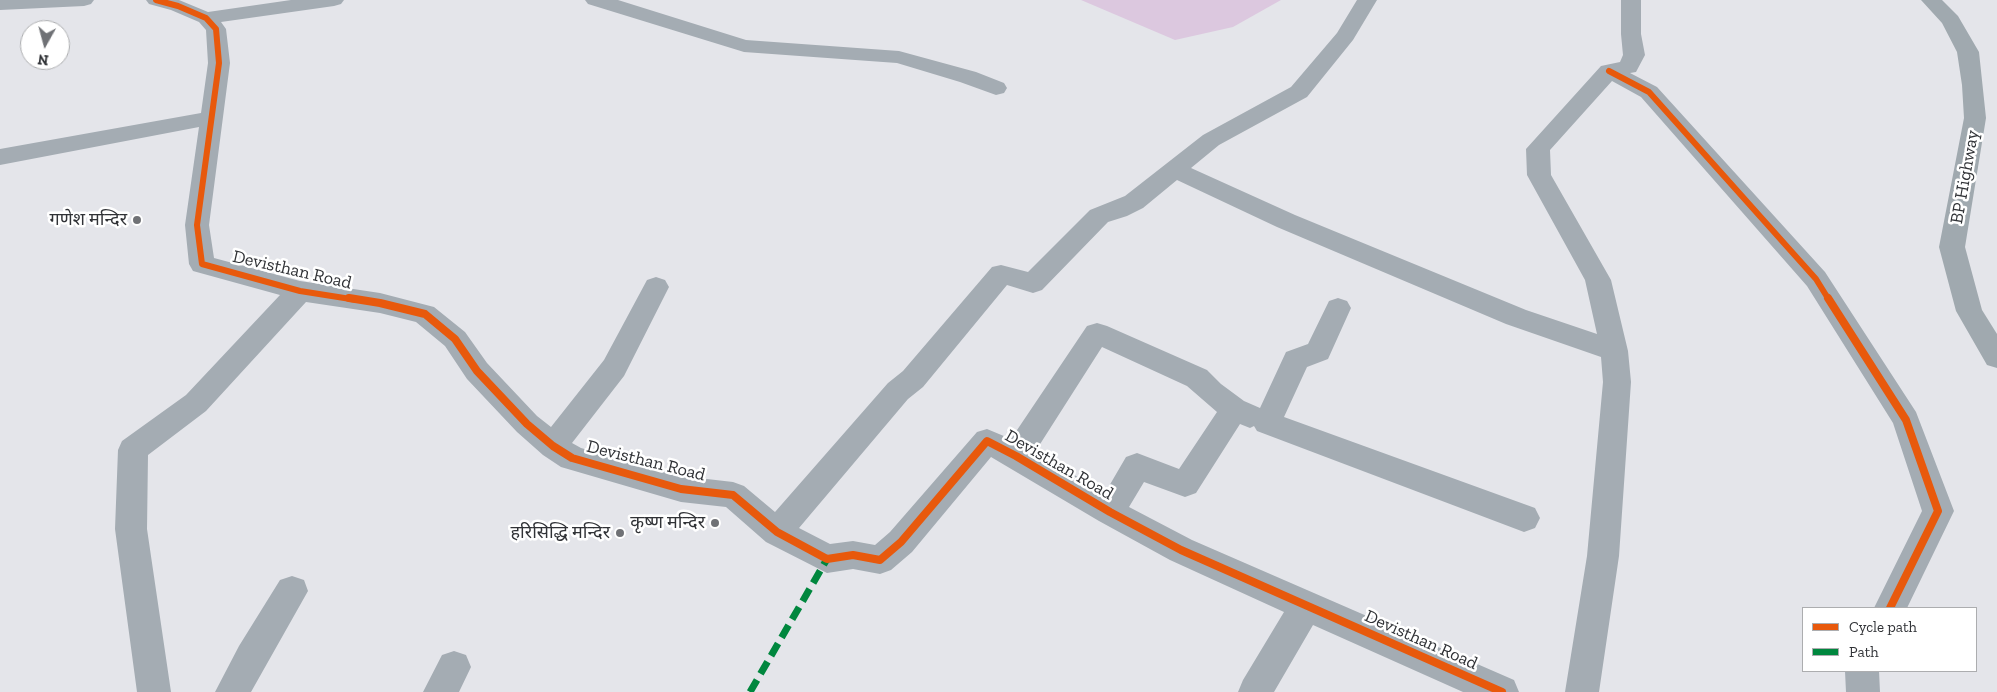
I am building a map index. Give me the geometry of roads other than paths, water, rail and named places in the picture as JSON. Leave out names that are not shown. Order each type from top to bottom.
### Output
[{"type":"highway","name":"BP Highway","points":[[1931,0],[1950,20],[1968,52],[1975,118],[1952,247],[1969,311],[1997,357]]},
{"type":"street","points":[[0,22],[8,4],[84,0]]},
{"type":"street","points":[[156,0],[178,6],[206,18],[334,0]]},
{"type":"street","points":[[595,0],[635,10],[744,46],[899,57],[968,77],[996,88]]},
{"type":"street","points":[[777,532],[898,391],[913,379],[1001,274],[1033,284],[1099,216],[1134,202],[1211,140],[1299,92],[1346,36],[1367,0]]},
{"type":"street","points":[[1582,692],[1603,556],[1617,382],[1614,351],[1598,280],[1539,175],[1538,150],[1609,71],[1628,67],[1634,56],[1630,34],[1631,0]]},
{"type":"street","name":"Devisthan Road","points":[[206,18],[216,29],[219,63],[197,225],[202,264],[300,291],[380,304],[425,314],[455,339],[477,371],[498,396],[553,446],[572,458],[680,489],[733,495],[777,532],[827,559],[853,555],[880,560],[901,542],[987,441],[1016,456],[1110,512],[1181,550],[1502,692]]},
{"type":"street","points":[[1609,71],[1649,92],[1816,279],[1906,420],[1938,511],[1890,607]]},
{"type":"street","points":[[0,157],[212,118]]},
{"type":"street","points":[[1175,170],[1286,221],[1516,317],[1614,351]]},
{"type":"street","points":[[553,446],[614,368],[656,287]]},
{"type":"street","points":[[154,692],[131,529],[133,450],[196,403],[300,291]]},
{"type":"street","points":[[1267,423],[1296,360],[1318,351],[1338,308]]},
{"type":"street","points":[[1016,456],[1097,333],[1197,378],[1211,392],[1234,409],[1524,518]]},
{"type":"street","points":[[1110,512],[1137,466],[1185,484],[1234,409]]},
{"type":"street","points":[[232,692],[251,657],[292,591]]},
{"type":"street","points":[[1254,692],[1306,606]]},
{"type":"street","points":[[1862,672],[1862,692]]},
{"type":"place","name":"गणेश मन्दिर","points":[[137,220]]},
{"type":"place","name":"कृष्ण मन्दिर","points":[[715,523]]},
{"type":"place","name":"हरिसिद्धि मन्दिर","points":[[620,533]]}]
